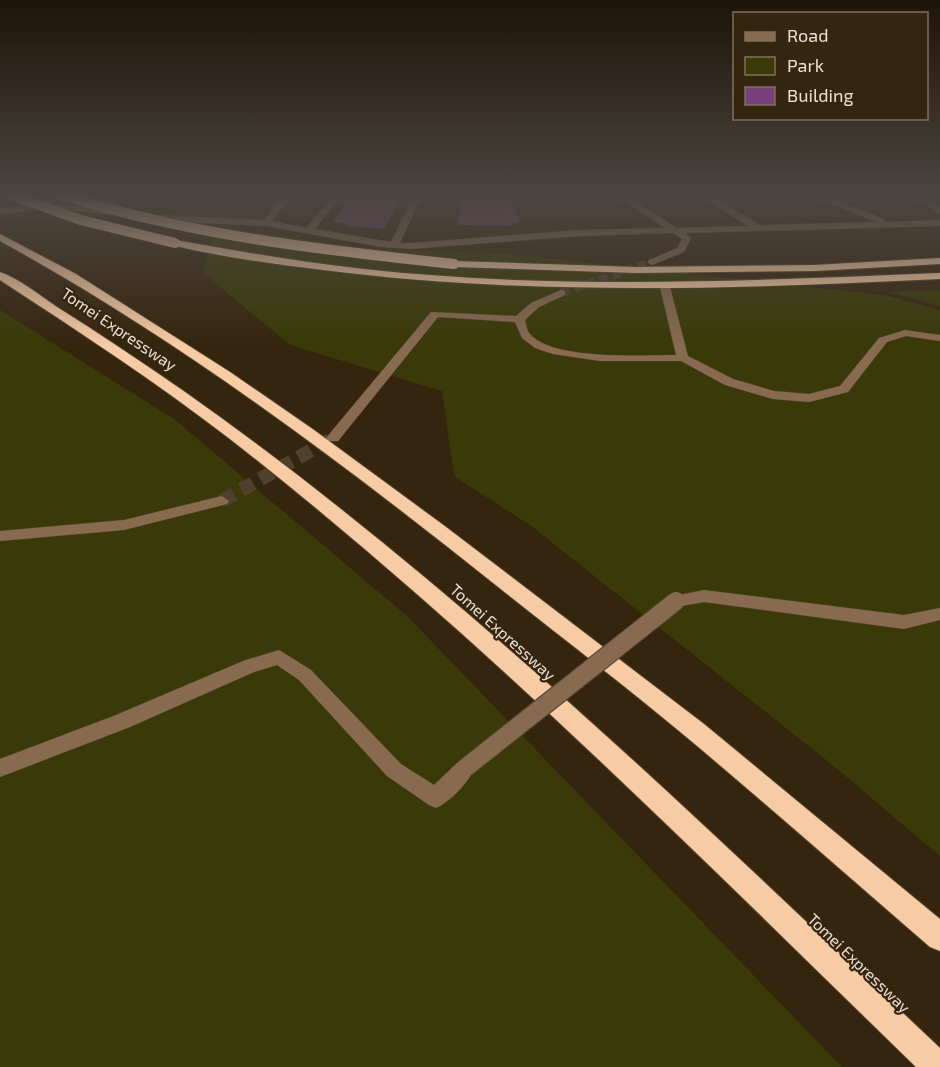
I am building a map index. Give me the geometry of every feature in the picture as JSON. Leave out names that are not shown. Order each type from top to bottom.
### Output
[{"type":"highway","name":"Tomei Expressway","points":[[14,245],[72,276],[225,375],[309,433],[440,531],[696,731],[940,938]]},
{"type":"highway","points":[[185,245],[315,267],[443,279],[665,287],[940,276]]},
{"type":"highway","points":[[281,245],[454,264],[636,270],[814,268],[940,261]]},
{"type":"highway","name":"Tomei Expressway","points":[[0,275],[134,362],[263,457],[404,572],[646,788],[938,1067]]},
{"type":"street","points":[[394,245],[427,245]]},
{"type":"street","points":[[652,262],[681,250],[684,245]]},
{"type":"street","points":[[665,287],[683,358]]},
{"type":"street","points":[[333,438],[435,314],[519,319],[535,305],[561,293]]},
{"type":"street","points":[[519,319],[525,335],[540,346],[576,357],[683,358],[729,382],[773,395],[809,398],[844,389],[883,340],[905,333],[940,338]]},
{"type":"street","points":[[0,536],[124,525],[222,501]]},
{"type":"street","points":[[0,768],[123,721],[249,666],[279,657],[305,675],[394,770],[436,798],[464,769],[676,601],[704,596],[766,602],[904,622],[940,614]]},
{"type":"green space","points":[[210,245],[343,245],[365,248],[509,254],[884,295],[940,310],[940,856],[830,763],[530,525],[454,476],[442,391],[290,345],[203,273]]},
{"type":"green space","points":[[940,290],[940,306],[888,292]]},
{"type":"green space","points":[[0,310],[174,419],[407,616],[842,1067],[0,1067]]},
{"type":"tunnel","points":[[561,293],[652,262]]},
{"type":"tunnel","points":[[222,501],[333,438]]}]
